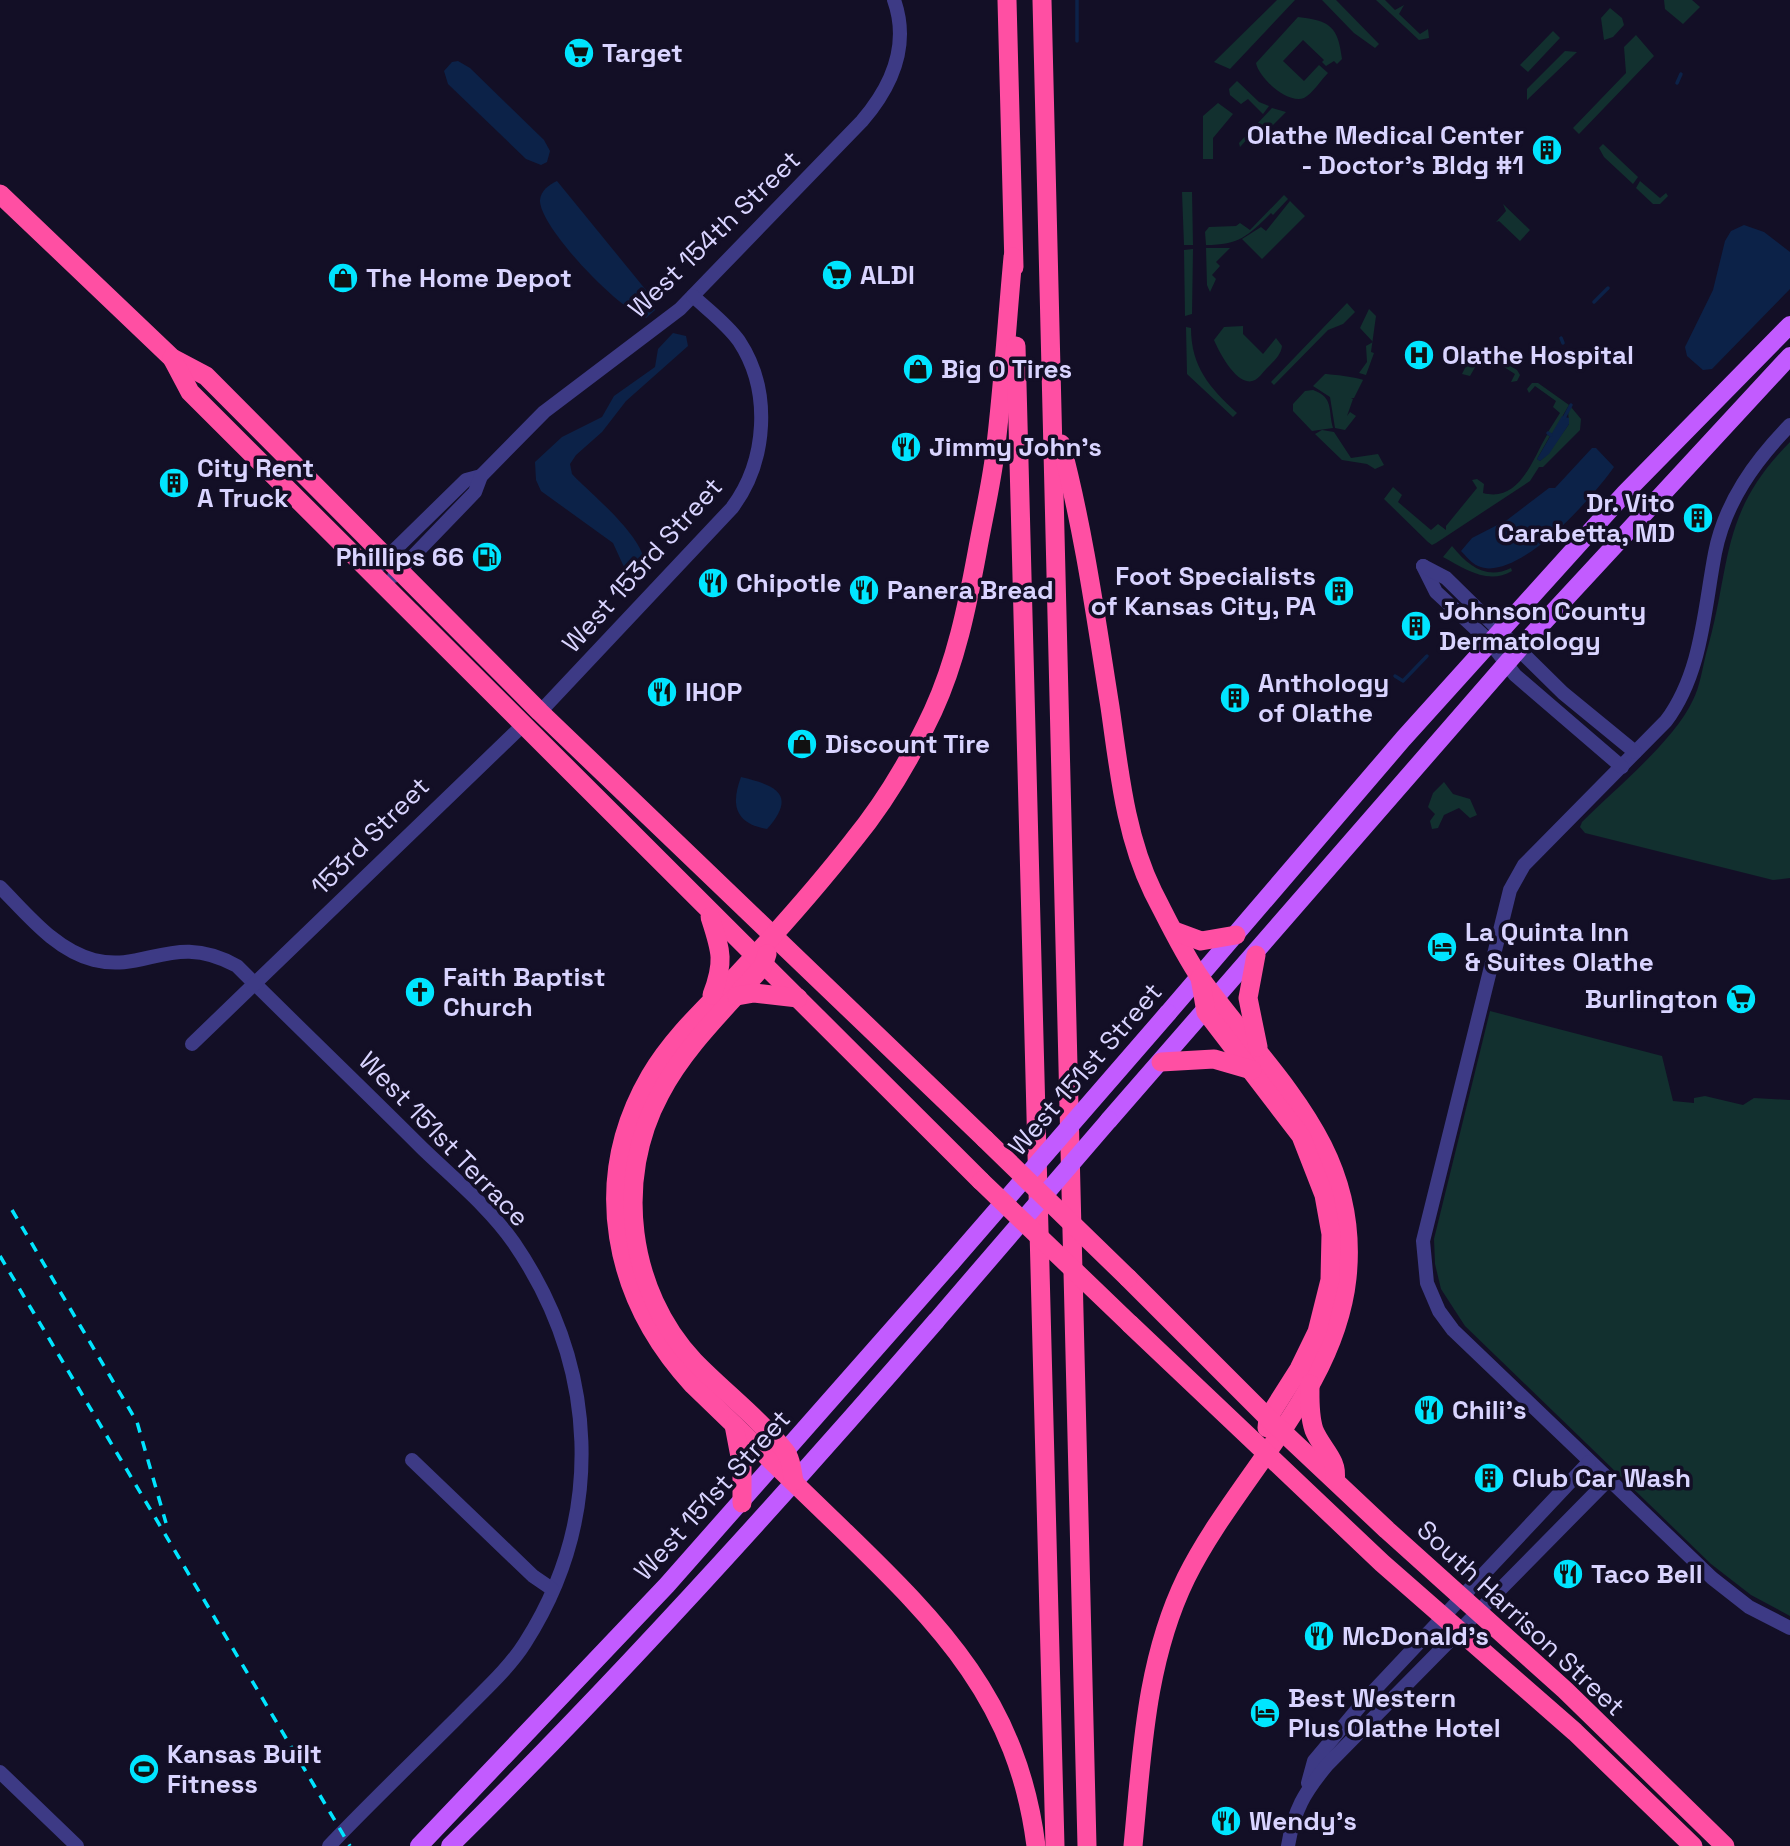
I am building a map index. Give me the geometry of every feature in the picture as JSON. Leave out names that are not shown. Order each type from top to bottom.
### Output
[{"type":"highway","points":[[1007,0],[1055,1846]]},
{"type":"highway","points":[[1042,0],[1087,1846]]},
{"type":"highway","points":[[0,194],[172,358]]},
{"type":"highway","points":[[1013,257],[995,456],[967,601],[946,680],[917,741],[874,814],[771,936],[737,996],[671,1075],[648,1120],[635,1168],[635,1234],[652,1297],[675,1337],[782,1458],[795,1483],[905,1590],[969,1665],[996,1711],[1018,1765],[1031,1810],[1036,1846]]},
{"type":"highway","name":"South Harrison Street","points":[[172,358],[206,376],[540,712],[771,936],[985,1139],[1275,1423],[1725,1846]]},
{"type":"highway","name":"South Harrison Street","points":[[172,358],[190,392],[708,912],[981,1181],[1265,1453],[1575,1732],[1693,1846]]},
{"type":"highway","points":[[1053,413],[1081,520],[1129,824],[1152,889],[1200,977],[1212,1005],[1256,1061],[1314,1126],[1337,1179],[1345,1212],[1347,1277],[1334,1335],[1310,1384],[1275,1423]]},
{"type":"highway","points":[[708,912],[722,958],[722,969],[710,999]]},
{"type":"highway","points":[[1174,931],[1201,941],[1236,935]]},
{"type":"highway","points":[[1133,1846],[1150,1687],[1170,1618],[1199,1553],[1265,1453],[1275,1423],[1317,1332],[1330,1280],[1331,1234],[1324,1195],[1301,1136],[1256,1061],[1248,998],[1255,954]]},
{"type":"highway","points":[[758,961],[710,999],[662,1058],[634,1108],[619,1164],[616,1223],[628,1280],[652,1334],[676,1366],[734,1425],[782,1458]]},
{"type":"highway","points":[[737,996],[754,993],[798,998]]},
{"type":"highway","points":[[1161,1062],[1214,1059],[1256,1061]]},
{"type":"highway","points":[[1310,1384],[1313,1426],[1320,1444],[1335,1464],[1335,1480]]},
{"type":"highway","points":[[734,1425],[742,1466],[742,1503]]},
{"type":"main road","name":"West 151st Street","points":[[419,1846],[627,1629],[782,1458],[1403,739],[1642,475],[1790,325]]},
{"type":"main road","name":"West 151st Street","points":[[450,1846],[572,1726],[795,1483],[1519,649],[1790,356]]},
{"type":"street","name":"West 154th Street","points":[[377,580],[475,492],[481,476],[570,389],[645,337],[692,296],[862,121],[883,95],[896,64],[900,23],[894,0]]},
{"type":"street","name":"West 153rd Street","points":[[540,712],[732,509],[754,469],[759,451],[761,409],[748,359],[732,332],[692,296]]},
{"type":"street","points":[[1790,425],[1753,468],[1734,498],[1715,551],[1709,601],[1686,688],[1666,721],[1524,865],[1510,890],[1423,1241],[1427,1283],[1446,1321],[1608,1480],[1731,1594],[1759,1613],[1790,1628]]},
{"type":"street","points":[[1622,767],[1564,720],[1506,664],[1496,636],[1446,578],[1423,566],[1436,592],[1496,636],[1519,649],[1563,693],[1636,752]]},
{"type":"street","name":"153rd Street","points":[[255,984],[474,769],[522,726]]},
{"type":"street","name":"West 151st Terrace","points":[[0,887],[48,934],[72,951],[96,961],[125,961],[172,951],[195,950],[220,957],[237,966],[473,1197],[512,1240],[541,1286],[569,1353],[580,1413],[582,1475],[572,1539],[551,1589],[524,1644],[487,1688],[329,1846]]},
{"type":"street","points":[[192,1044],[255,984]]},
{"type":"street","points":[[412,1460],[533,1576],[551,1589]]},
{"type":"street","points":[[1306,1791],[1314,1761],[1366,1699],[1460,1596],[1590,1462]]},
{"type":"street","points":[[1287,1846],[1292,1816],[1306,1791],[1327,1765],[1480,1613],[1608,1480]]},
{"type":"street","points":[[0,1772],[77,1846]]},
{"type":"green space","points":[[1277,0],[1295,0],[1230,69],[1214,62]]},
{"type":"green space","points":[[1322,0],[1336,0],[1379,44],[1375,48],[1354,33]]},
{"type":"green space","points":[[1376,0],[1385,0],[1395,10],[1404,5],[1399,14],[1420,34],[1428,29],[1429,38],[1419,40]]},
{"type":"green space","points":[[1664,0],[1692,0],[1700,7],[1683,24],[1665,9]]},
{"type":"green space","points":[[1610,8],[1622,18],[1624,25],[1613,37],[1604,40],[1601,18]]},
{"type":"green space","points":[[1298,17],[1325,23],[1330,27],[1338,39],[1342,59],[1337,64],[1334,61],[1326,66],[1322,62],[1324,60],[1303,40],[1283,61],[1304,81],[1319,65],[1328,73],[1307,96],[1297,99],[1282,94],[1268,82],[1256,63]]},
{"type":"green space","points":[[1553,31],[1560,38],[1528,72],[1520,65]]},
{"type":"green space","points":[[1636,35],[1654,56],[1579,134],[1573,128],[1626,73],[1624,47]]},
{"type":"green space","points":[[1565,51],[1577,52],[1527,100],[1527,89]]},
{"type":"green space","points":[[1237,81],[1259,102],[1269,106],[1263,114],[1248,99],[1241,104],[1230,95],[1229,89]]},
{"type":"green space","points":[[1218,103],[1233,114],[1213,138],[1213,159],[1203,159],[1203,116]]},
{"type":"green space","points":[[1272,108],[1286,112],[1266,132],[1259,126],[1240,147],[1239,143]]},
{"type":"green space","points":[[1603,144],[1638,177],[1633,184],[1604,157],[1599,148]]},
{"type":"green space","points":[[1640,181],[1660,198],[1666,193],[1668,196],[1660,204],[1653,204],[1636,188]]},
{"type":"green space","points":[[1182,192],[1192,192],[1193,245],[1184,245]]},
{"type":"green space","points":[[1284,195],[1288,199],[1273,215],[1271,213],[1242,238],[1206,245],[1205,232],[1209,227],[1236,226],[1240,223],[1250,230]]},
{"type":"green space","points":[[1290,201],[1305,216],[1262,259],[1242,239],[1261,227],[1266,231]]},
{"type":"green space","points":[[1503,204],[1530,230],[1520,241],[1499,221],[1496,222],[1506,211]]},
{"type":"green space","points":[[1206,248],[1230,248],[1216,262],[1220,266],[1212,275],[1216,279],[1210,292],[1207,285]]},
{"type":"green space","points":[[1193,249],[1192,314],[1185,316],[1184,250]]},
{"type":"green space","points":[[1347,303],[1355,312],[1343,324],[1328,330],[1274,385],[1271,382]]},
{"type":"green space","points":[[1369,309],[1376,316],[1372,341],[1360,328]]},
{"type":"green space","points":[[1243,326],[1243,334],[1263,354],[1276,338],[1282,346],[1277,358],[1260,376],[1249,381],[1242,379],[1230,368],[1214,340],[1224,327]]},
{"type":"green space","points":[[1186,327],[1191,328],[1198,365],[1218,395],[1237,413],[1233,417],[1187,374]]},
{"type":"green space","points":[[1372,342],[1371,352],[1374,353],[1366,375],[1359,373],[1367,362],[1366,346]]},
{"type":"green space","points":[[1484,351],[1517,370],[1520,375],[1517,381],[1511,382],[1515,374],[1493,360],[1488,367],[1478,362],[1470,376],[1462,374],[1470,358]]},
{"type":"green space","points":[[1325,374],[1363,380],[1354,398],[1351,398],[1353,399],[1347,416],[1350,412],[1356,416],[1345,430],[1335,428],[1330,397],[1313,386]]},
{"type":"green space","points":[[1532,383],[1538,383],[1569,405],[1552,434],[1548,432],[1560,413],[1553,407],[1556,401],[1535,386],[1529,393],[1527,389]]},
{"type":"green space","points":[[1313,390],[1327,401],[1333,428],[1312,431],[1293,411],[1293,404],[1305,391]]},
{"type":"green space","points":[[1571,407],[1581,419],[1580,430],[1543,467],[1539,467],[1530,481],[1432,545],[1384,499],[1393,487],[1402,495],[1398,502],[1431,530],[1438,524],[1446,530],[1446,526],[1477,488],[1472,480],[1477,479],[1484,484],[1483,493],[1496,494],[1516,485],[1547,435],[1550,436],[1537,459],[1540,461],[1548,454],[1569,424],[1568,411]]},
{"type":"green space","points":[[1322,430],[1334,432],[1351,458],[1378,454],[1384,465],[1375,469],[1367,464],[1342,460],[1315,434]]},
{"type":"green space","points":[[1790,442],[1790,878],[1773,880],[1585,833],[1580,827],[1582,822],[1658,748],[1684,716],[1693,700],[1701,678],[1731,542],[1739,518],[1750,493]]},
{"type":"green space","points":[[1452,546],[1465,560],[1486,572],[1494,573],[1511,568],[1512,571],[1494,576],[1477,574],[1443,557]]},
{"type":"green space","points":[[1444,782],[1453,794],[1470,799],[1477,815],[1470,818],[1459,808],[1444,815],[1438,828],[1432,829],[1430,821],[1435,814],[1428,807],[1433,793]]},
{"type":"green space","points":[[1490,1011],[1662,1056],[1673,1101],[1694,1103],[1694,1098],[1705,1096],[1743,1105],[1754,1098],[1790,1100],[1790,1616],[1751,1595],[1711,1564],[1465,1326],[1441,1289],[1435,1264],[1434,1239]]},
{"type":"water","points":[[458,61],[470,68],[544,140],[550,151],[547,162],[541,165],[526,159],[448,84],[444,71],[452,62]]},
{"type":"water","points":[[557,181],[650,295],[655,310],[646,318],[634,312],[601,285],[552,229],[543,213],[540,200],[548,186]]},
{"type":"water","points":[[1744,225],[1764,232],[1790,252],[1790,289],[1712,369],[1703,370],[1687,356],[1685,347],[1713,290],[1725,241],[1731,231]]},
{"type":"water","points":[[673,333],[686,336],[688,346],[626,401],[602,432],[576,455],[570,464],[572,474],[623,524],[635,540],[643,555],[644,568],[636,578],[624,567],[613,543],[541,491],[536,480],[535,462],[562,437],[602,417],[614,396],[655,367],[658,349]]},
{"type":"water","points":[[1562,416],[1569,418],[1569,424],[1549,454],[1540,461],[1537,459]]},
{"type":"water","points":[[1592,448],[1596,448],[1614,467],[1572,516],[1533,550],[1513,562],[1494,568],[1475,565],[1461,551],[1472,538],[1507,520],[1549,488],[1555,488]]},
{"type":"water","points":[[741,777],[772,788],[781,799],[781,807],[767,829],[748,822],[738,811],[736,796]]},
{"type":"waterway","points":[[1077,0],[1077,41]]},
{"type":"waterway","points":[[1677,83],[1681,74]]},
{"type":"waterway","points":[[1594,302],[1608,288]]},
{"type":"waterway","points":[[1561,338],[1563,343]]},
{"type":"waterway","points":[[1564,418],[1571,405]]},
{"type":"waterway","points":[[1395,676],[1403,681],[1427,656]]},
{"type":"railway","points":[[12,1210],[137,1422],[166,1523]]},
{"type":"railway","points":[[0,1256],[350,1846]]},
{"type":"place","name":"Target","points":[[579,53]]},
{"type":"place","name":"Olathe Medical Center - Doctor's Bldg #1","points":[[1547,150]]},
{"type":"place","name":"ALDI","points":[[837,275]]},
{"type":"place","name":"The Home Depot","points":[[343,278]]},
{"type":"place","name":"Olathe Hospital","points":[[1419,355]]},
{"type":"place","name":"Big O Tires","points":[[918,369]]},
{"type":"place","name":"Jimmy John's","points":[[906,447]]},
{"type":"place","name":"City Rent A Truck","points":[[174,483]]},
{"type":"place","name":"Dr. Vito Carabetta, MD","points":[[1698,518]]},
{"type":"place","name":"Phillips 66","points":[[487,557]]},
{"type":"place","name":"Chipotle","points":[[713,583]]},
{"type":"place","name":"Panera Bread","points":[[864,590]]},
{"type":"place","name":"Foot Specialists of Kansas City, PA","points":[[1339,591]]},
{"type":"place","name":"Johnson County Dermatology","points":[[1416,626]]},
{"type":"place","name":"IHOP","points":[[662,692]]},
{"type":"place","name":"Anthology of Olathe","points":[[1235,698]]},
{"type":"place","name":"Discount Tire","points":[[802,744]]},
{"type":"place","name":"La Quinta Inn & Suites Olathe","points":[[1442,947]]},
{"type":"place","name":"Faith Baptist Church","points":[[420,992]]},
{"type":"place","name":"Burlington","points":[[1741,999]]},
{"type":"place","name":"Chili's","points":[[1429,1410]]},
{"type":"place","name":"Club Car Wash","points":[[1489,1478]]},
{"type":"place","name":"Taco Bell","points":[[1568,1574]]},
{"type":"place","name":"McDonald's","points":[[1319,1636]]},
{"type":"place","name":"Best Western Plus Olathe Hotel","points":[[1265,1713]]},
{"type":"place","name":"Kansas Built Fitness","points":[[144,1769]]},
{"type":"place","name":"Wendy's","points":[[1226,1821]]}]
